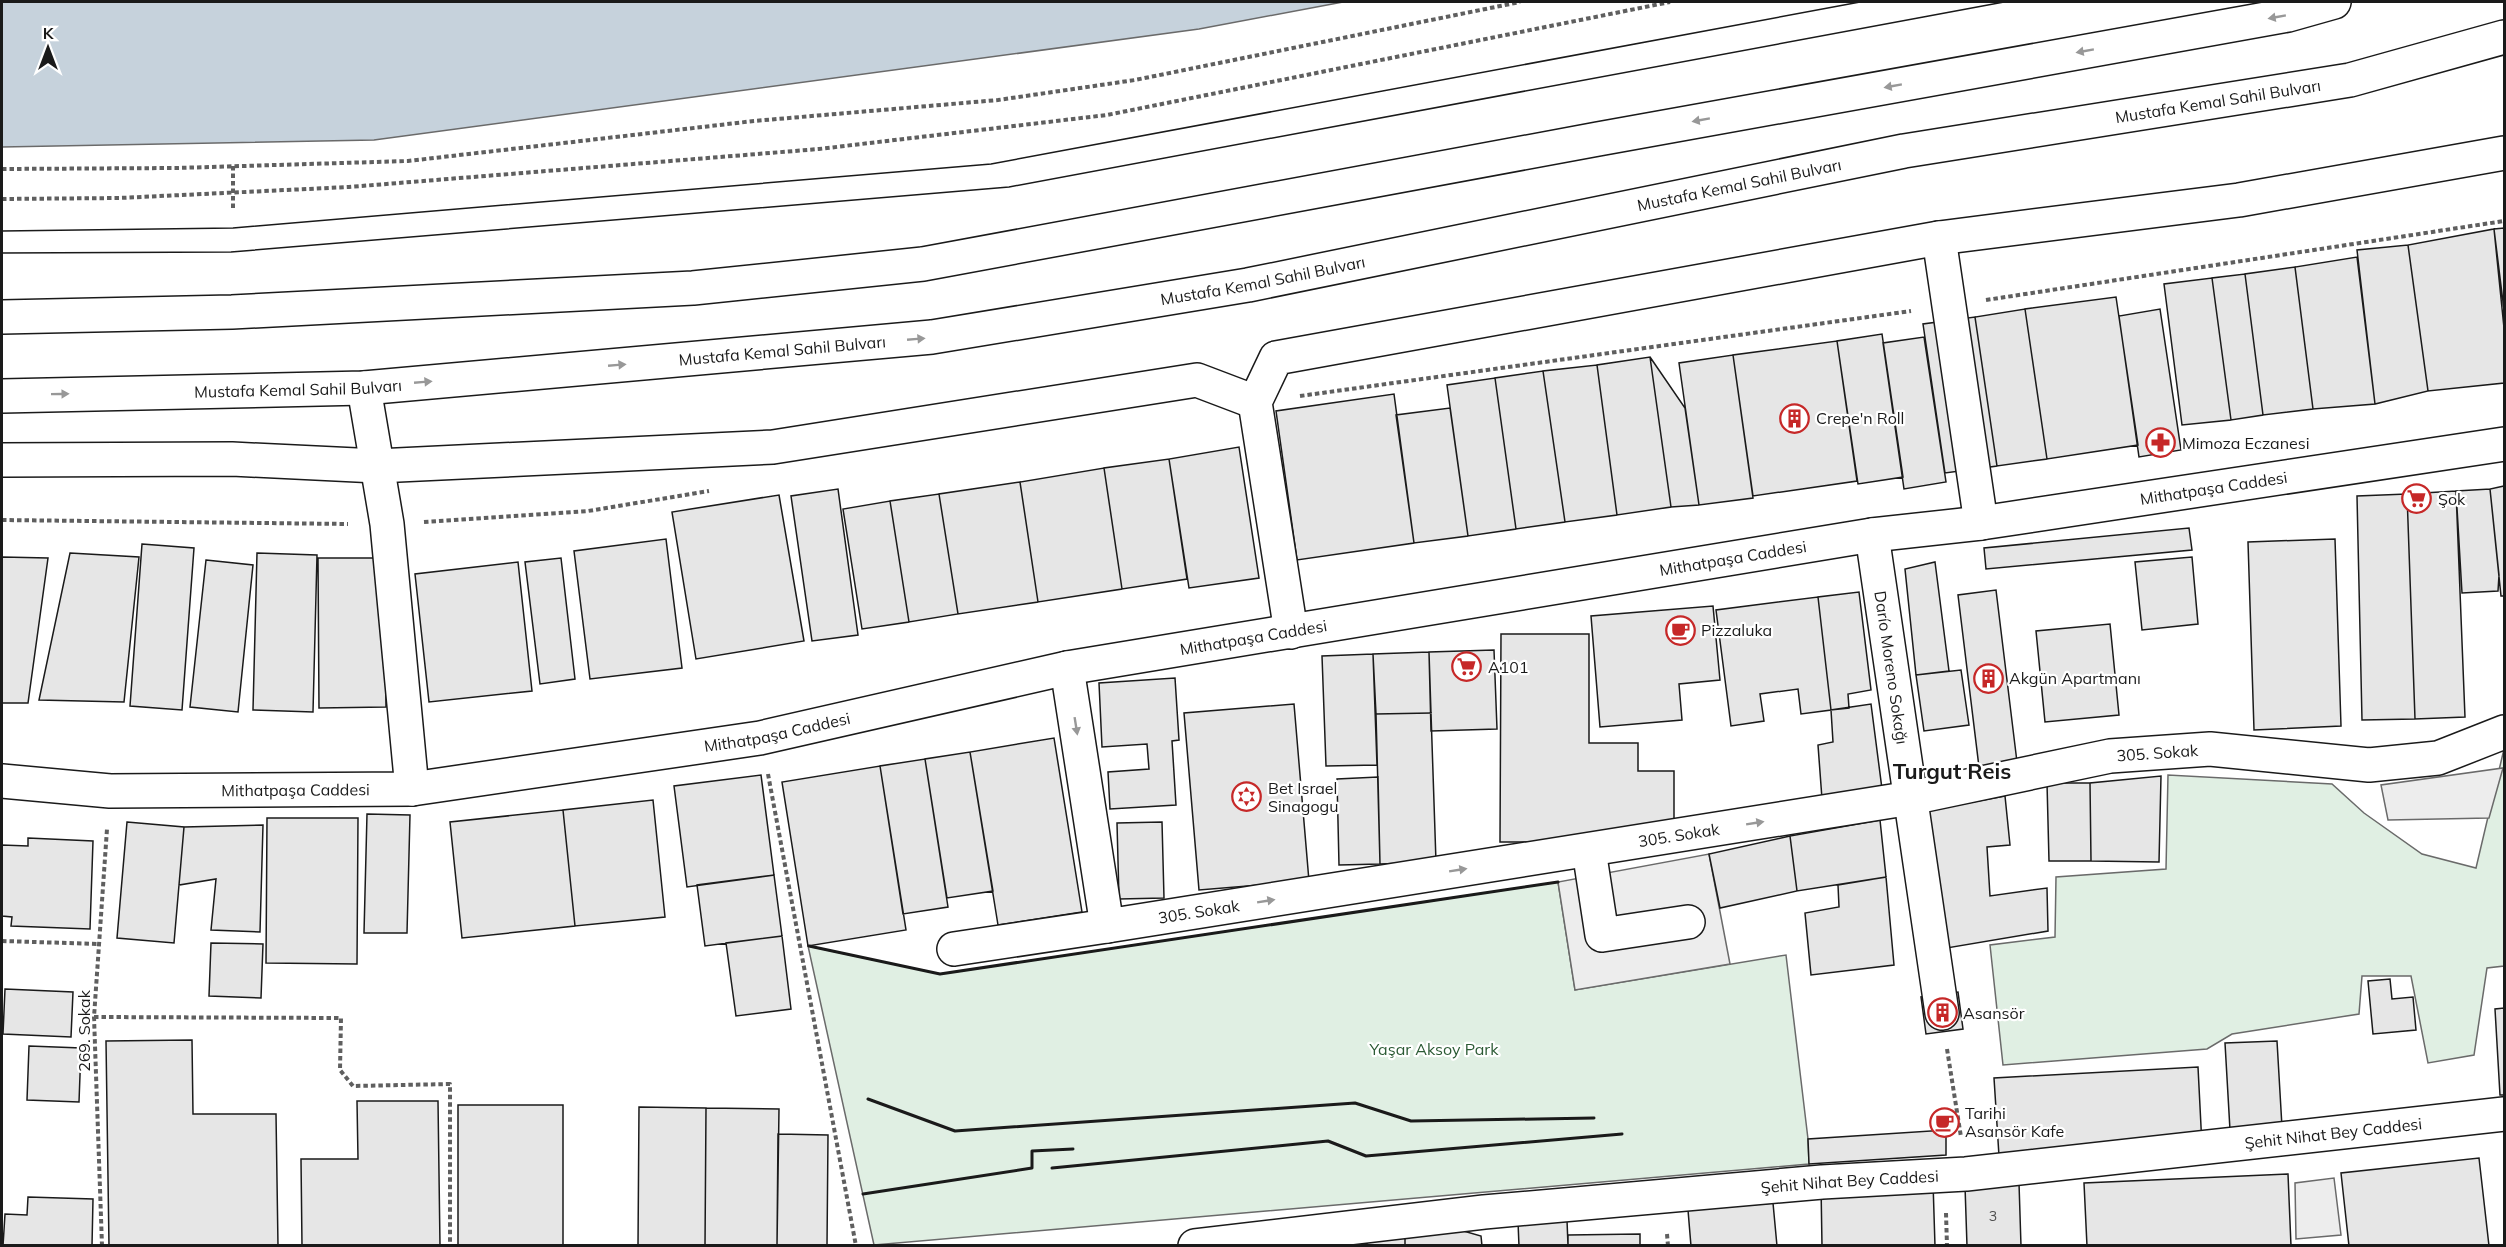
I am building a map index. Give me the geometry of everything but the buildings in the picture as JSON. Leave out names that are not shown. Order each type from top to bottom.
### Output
[{"type":"main road","points":[[2,317],[232,312],[693,288],[923,264],[1574,143],[2288,15],[2334,2]]},
{"type":"main road","name":"Mustafa Kemal Sahil Bulvarı","points":[[2,396],[364,387],[932,337],[1248,285],[1904,151],[2349,80],[2505,37]]},
{"type":"main road","points":[[1291,632],[1256,402],[1276,358],[1939,238],[2239,200],[2505,153]]},
{"type":"main road","points":[[1939,238],[1981,523]]},
{"type":"main road","points":[[2,460],[232,459],[377,466],[773,447],[1197,380],[1256,402]]},
{"type":"main road","points":[[364,387],[387,524],[412,789]]},
{"type":"main road","name":"Mithatpaşa Caddesi","points":[[2,781],[110,791],[412,789],[760,738],[1067,668],[1872,535],[1981,523],[2505,444]]},
{"type":"main road","name":"Darío Moreno Sokağı","points":[[1872,535],[1942,1013]]},
{"type":"main road","points":[[1067,668],[1107,926]]},
{"type":"main road","name":"305. Sokak","points":[[954,949],[1911,798],[2110,756],[2210,749],[2369,765],[2438,758],[2505,732]]},
{"type":"main road","points":[[1589,850],[1602,935],[1688,922]]},
{"type":"main road","name":"Şehit Nihat Bey Caddesi","points":[[1195,1245],[1484,1212],[1822,1182],[1966,1174],[2505,1114]]},
{"type":"path","points":[[2,168],[233,166],[408,161],[754,121],[998,100],[1135,80],[1520,2]]},
{"type":"path","points":[[2,199],[119,198],[350,187],[819,149],[1107,115],[1670,2]]},
{"type":"path","points":[[233,166],[233,208]]},
{"type":"path","points":[[767,771],[856,1245]]},
{"type":"path","name":"269. Sokak","points":[[102,1245],[94,1017],[107,828]]},
{"type":"path","points":[[2,941],[99,944]]},
{"type":"path","points":[[1942,1013],[1966,1174]]},
{"type":"path","points":[[94,1017],[341,1018],[340,1070],[353,1086],[450,1084],[450,1245]]},
{"type":"green space","points":[[2504,749],[2504,966],[2487,968],[2474,1055],[2428,1063],[2411,976],[2362,976],[2359,1014],[2232,1034],[2207,1049],[2003,1065],[1990,945],[2055,937],[2056,877],[2166,869],[2168,775],[2332,784],[2364,813],[2422,854],[2476,868]]},
{"type":"green space","name":"Yaşar Aksoy Park","points":[[1558,882],[1575,990],[1786,955],[1809,1164],[874,1245],[808,946],[940,974]]},
{"type":"shaded area","points":[[2,2],[1343,2],[1199,29],[374,140],[2,147]]},
{"type":"shaded area","points":[[2503,768],[2489,818],[2388,820],[2381,785]]},
{"type":"shaded area","points":[[1709,854],[1730,964],[1575,990],[1558,882]]},
{"type":"shaded area","points":[[2334,1178],[2341,1235],[2296,1239],[2295,1183]]},
{"type":"tram line","points":[[2,231],[233,228],[991,164],[1860,2]]},
{"type":"tram line","points":[[2,253],[231,252],[1009,187],[2004,2]]},
{"type":"wall","points":[[809,946],[940,974],[1558,882]]},
{"type":"wall","points":[[868,1099],[955,1131],[1355,1103],[1411,1121],[1594,1118]]},
{"type":"wall","points":[[1052,1168],[1328,1141],[1366,1156],[1622,1134]]},
{"type":"wall","points":[[863,1194],[1032,1168],[1032,1151],[1073,1149]]},
{"type":"place","name":"Crepe'n Roll","points":[[1795,418]]},
{"type":"place","name":"Mimoza Eczanesi","points":[[2161,443]]},
{"type":"place","name":"Şok","points":[[2417,499]]},
{"type":"place","name":"Pizzaluka","points":[[1680,630]]},
{"type":"place","name":"A101","points":[[1467,667]]},
{"type":"place","name":"Akgün Apartmanı","points":[[1988,678]]},
{"type":"place","name":"Bet Israel Sinagogu","points":[[1247,797]]},
{"type":"place","name":"Asansör","points":[[1942,1013]]},
{"type":"place","name":"Tarihi Asansör Kafe","points":[[1944,1122]]},
{"type":"district","name":"Turgut Reis","points":[[1952,771]]}]
